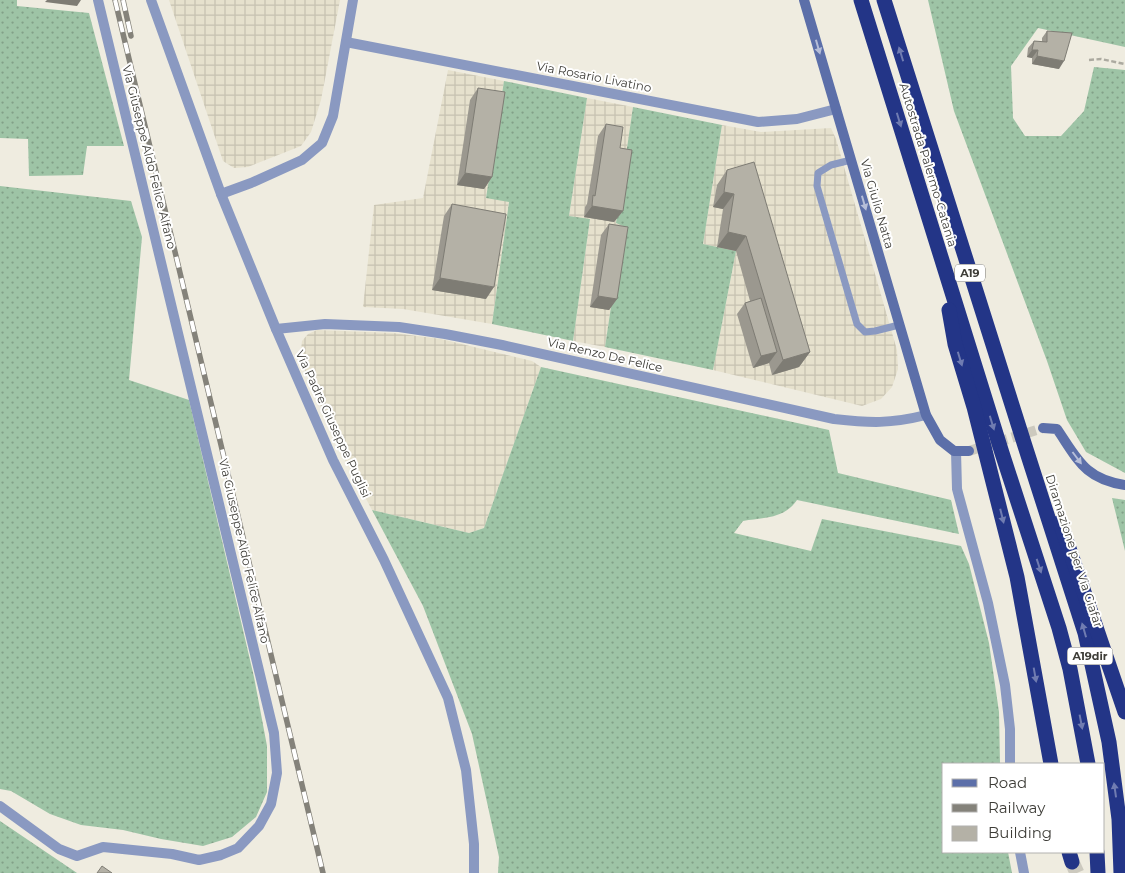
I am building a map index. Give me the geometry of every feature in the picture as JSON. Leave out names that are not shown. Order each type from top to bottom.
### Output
[{"type":"highway","name":"Autostrada Palermo-Catania","points":[[862,0],[1002,453]]},
{"type":"highway","name":"Autostrada Palermo-Catania","points":[[884,0],[1024,446]]},
{"type":"highway","points":[[915,100],[1125,712]]},
{"type":"highway","points":[[936,242],[955,344],[974,407],[1017,577],[1050,763]]},
{"type":"highway","name":"Diramazione per Via Giafar","points":[[1024,446],[1085,633],[1108,742],[1119,819],[1121,873]]},
{"type":"highway","name":"A19dir","points":[[1002,453],[1068,661],[1088,763]]},
{"type":"highway","points":[[1097,853],[1098,873]]},
{"type":"street","name":"Via Giuseppe Aldo Felice Alfano","points":[[0,806],[59,849],[78,856],[103,847],[172,854],[198,860],[221,855],[238,848],[259,826],[271,804],[276,773],[272,724],[98,0]]},
{"type":"street","name":"Via Padre Giuseppe Puglisi","points":[[151,0],[221,194],[276,329],[333,460],[384,560],[448,698],[466,770],[474,844],[474,873]]},
{"type":"street","points":[[221,194],[252,183],[302,160],[322,143],[333,116],[353,0]]},
{"type":"street","name":"Via Giulio Natta","points":[[804,0],[926,414],[940,440],[956,451]]},
{"type":"street","name":"Via Rosario Livatino","points":[[346,42],[758,122],[797,119],[836,109]]},
{"type":"street","name":"Via Renzo De Felice","points":[[276,329],[325,324],[399,328],[445,334],[834,419],[886,423],[902,421],[926,414]]},
{"type":"street","points":[[1043,428],[1057,429],[1090,474],[1108,483],[1125,485]]},
{"type":"street","points":[[969,450],[956,451],[957,489],[988,603],[1005,685],[1010,729],[1010,763]]},
{"type":"street","points":[[1020,853],[1024,873]]},
{"type":"lane","points":[[851,160],[831,165],[818,173],[817,186],[855,315],[858,324],[865,332],[900,324]]},
{"type":"path","points":[[1089,60],[1101,59],[1125,64]]},
{"type":"shaded area","points":[[169,0],[340,0],[321,100],[311,132],[301,146],[248,167],[234,168],[223,161]]},
{"type":"shaded area","points":[[448,70],[504,81],[486,197],[509,201],[492,324],[403,309],[363,307],[374,205],[423,198]]},
{"type":"shaded area","points":[[587,98],[633,107],[616,223],[623,225],[605,347],[573,341],[590,220],[569,216]]},
{"type":"shaded area","points":[[722,125],[761,132],[831,128],[836,139],[897,350],[898,369],[892,387],[881,399],[862,406],[713,370],[736,251],[703,244]]},
{"type":"shaded area","points":[[317,330],[393,333],[441,339],[532,361],[541,367],[484,528],[469,533],[372,510],[340,450],[300,359],[302,341],[308,334]]},
{"type":"green space","points":[[0,0],[17,0],[17,6],[89,13],[124,146],[87,146],[83,175],[29,176],[28,139],[0,138]]},
{"type":"green space","points":[[928,0],[1125,0],[1125,47],[1038,28],[1011,66],[1013,118],[1025,136],[1061,136],[1084,111],[1094,67],[1125,70],[1125,473],[1086,452],[1067,420],[954,111]]},
{"type":"green space","points":[[504,81],[587,98],[569,216],[590,219],[573,341],[492,324],[509,202],[486,198]]},
{"type":"green space","points":[[633,107],[722,125],[703,244],[736,251],[713,370],[605,347],[623,226],[616,223]]},
{"type":"green space","points":[[0,186],[131,201],[142,237],[129,380],[189,400],[254,677],[267,746],[267,792],[256,817],[232,837],[203,846],[123,830],[81,825],[50,814],[11,791],[0,789]]},
{"type":"green space","points":[[541,367],[829,430],[838,473],[951,500],[959,534],[797,500],[780,514],[743,521],[734,533],[811,551],[822,519],[961,546],[969,564],[989,643],[999,712],[1000,763],[942,763],[942,853],[1008,853],[1012,873],[498,873],[499,857],[472,734],[423,606],[372,510],[469,533],[484,528]]},
{"type":"green space","points":[[1112,498],[1125,500],[1125,551]]},
{"type":"green space","points":[[0,821],[77,873],[0,873]]},
{"type":"building","points":[[1047,31],[1072,33],[1064,61],[1037,56],[1038,50],[1032,50],[1034,41],[1047,42]]},
{"type":"building","points":[[478,88],[505,92],[492,177],[465,173]]},
{"type":"building","points":[[606,124],[623,127],[620,148],[632,150],[623,211],[592,206]]},
{"type":"building","points":[[754,162],[810,352],[783,360],[746,236],[728,232],[734,194],[724,192],[727,170]]},
{"type":"building","points":[[452,204],[506,214],[494,287],[440,278]]},
{"type":"building","points":[[609,224],[628,227],[617,299],[598,296]]},
{"type":"building","points":[[761,298],[777,352],[761,356],[745,303]]},
{"type":"building","points":[[102,866],[112,873],[97,873]]},
{"type":"tunnel","points":[[969,451],[1043,428]]},
{"type":"tunnel","points":[[1072,862],[1077,873]]},
{"type":"railway","points":[[115,0],[323,873]]},
{"type":"railway","points":[[123,0],[131,36]]}]
